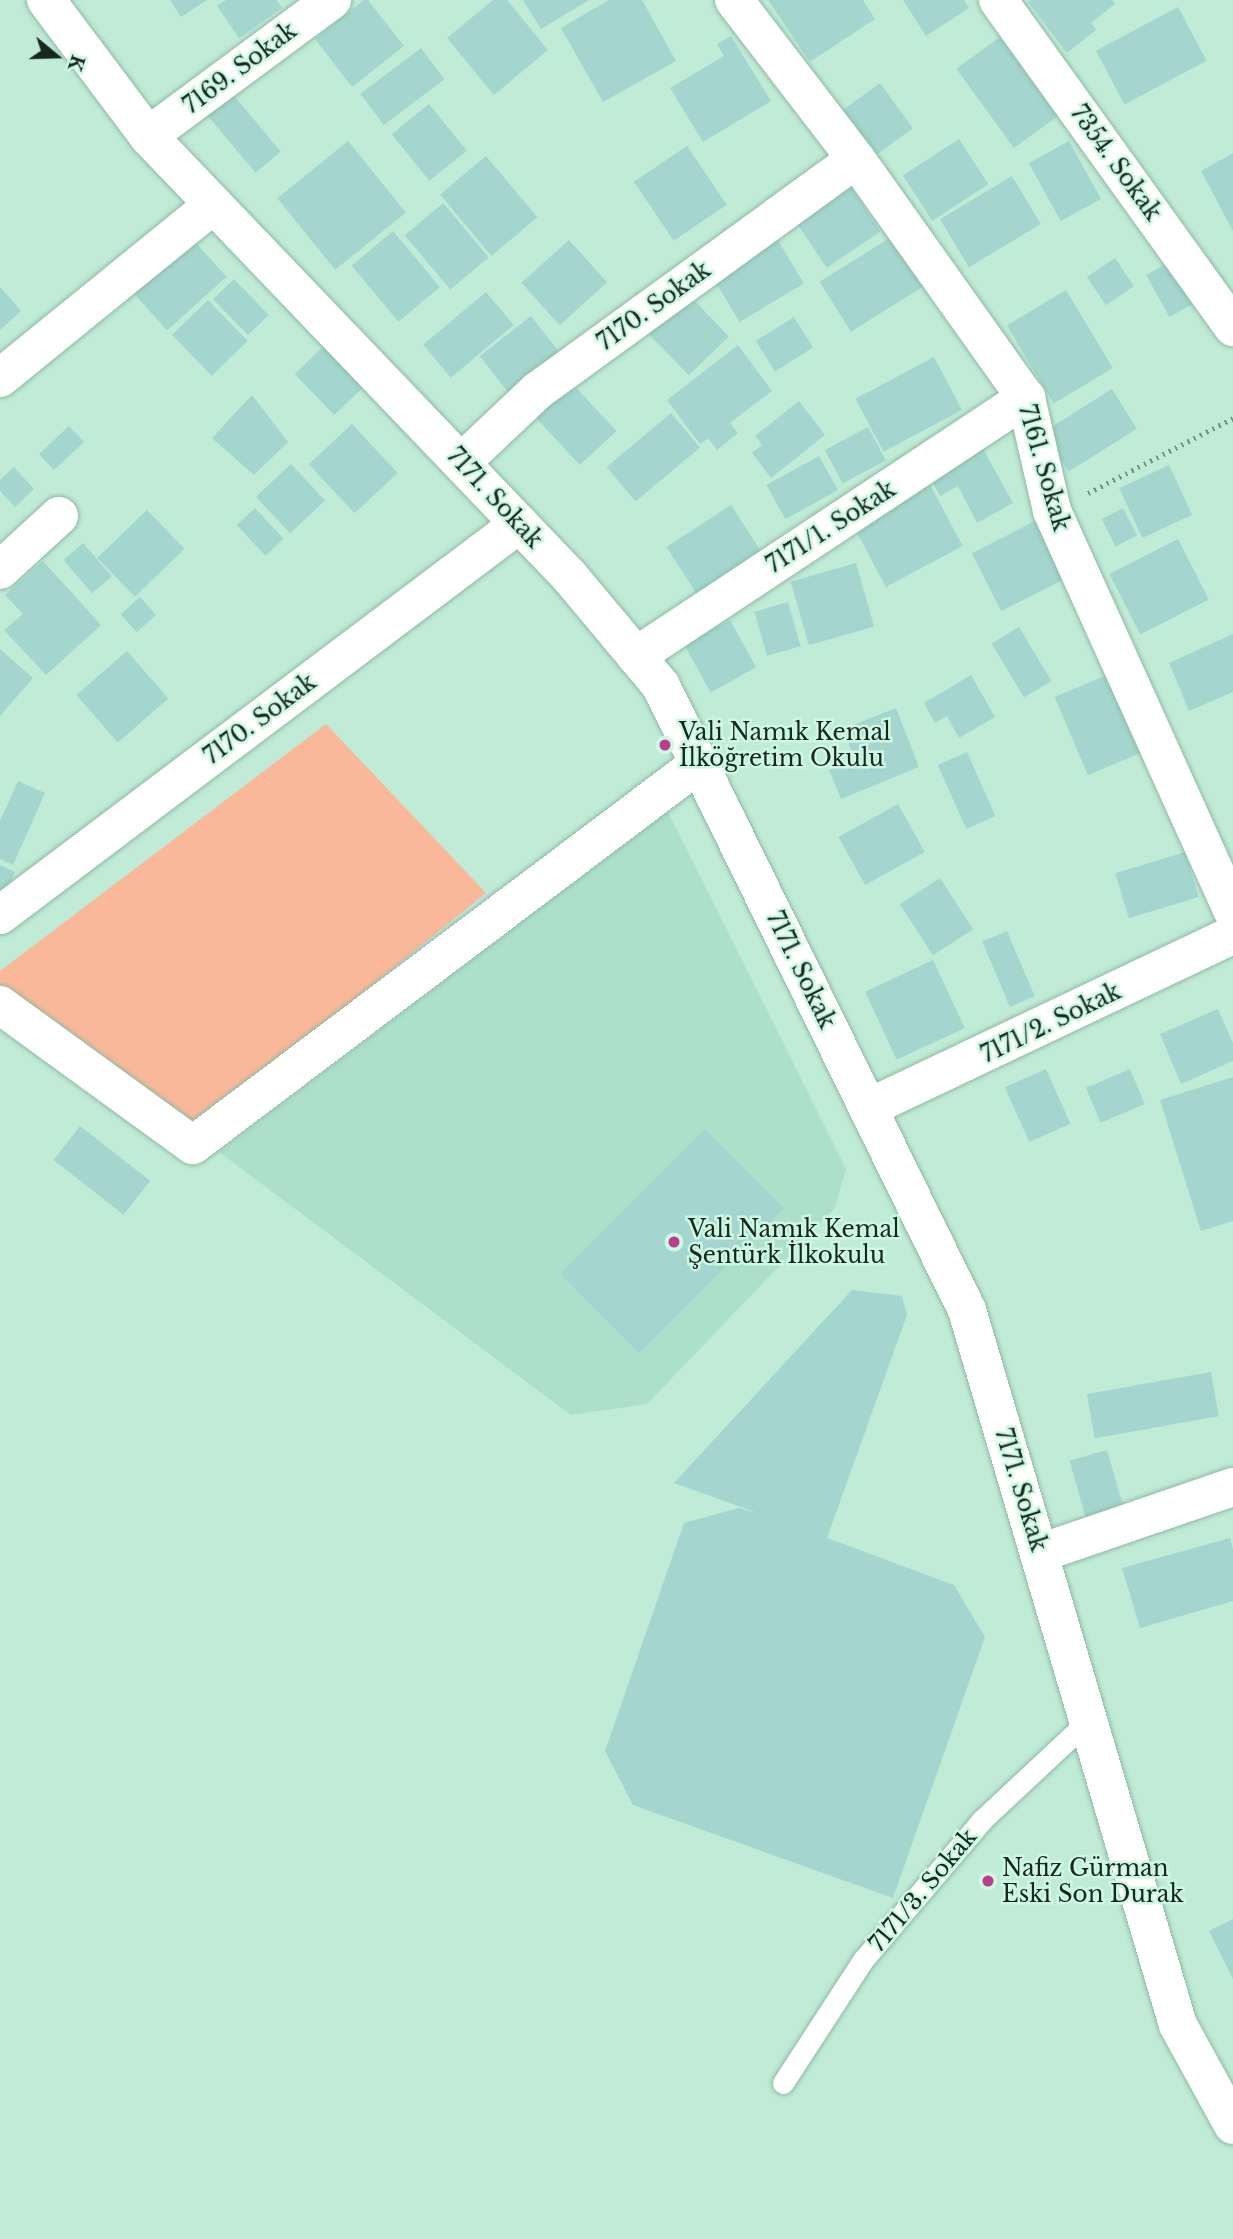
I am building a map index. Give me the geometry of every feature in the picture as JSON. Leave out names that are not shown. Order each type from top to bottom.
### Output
[{"type":"street","name":"7171. Sokak","points":[[46,0],[148,136],[570,577],[661,686],[967,1310],[1178,2025],[1233,2125]]},
{"type":"street","name":"7169. Sokak","points":[[148,136],[332,0]]},
{"type":"street","name":"7161. Sokak","points":[[734,0],[856,159],[1026,398],[1052,511],[1233,911]]},
{"type":"street","name":"7354. Sokak","points":[[998,0],[1233,327]]},
{"type":"street","name":"7170. Sokak","points":[[462,462],[537,391],[856,159]]},
{"type":"street","points":[[0,378],[214,205]]},
{"type":"street","name":"7171/1. Sokak","points":[[636,656],[1026,398]]},
{"type":"street","points":[[0,570],[59,516]]},
{"type":"street","name":"7170. Sokak","points":[[0,915],[519,524]]},
{"type":"street","points":[[0,1005],[193,1144],[700,763]]},
{"type":"street","name":"7171/2. Sokak","points":[[868,1108],[1233,935]]},
{"type":"street","points":[[1040,1553],[1233,1487]]},
{"type":"lane","name":"7171/3. Sokak","points":[[783,2084],[863,1960],[982,1820],[1089,1720]]},
{"type":"path","points":[[1052,511],[1233,418]]},
{"type":"shaded area","points":[[326,724],[486,893],[194,1130],[0,996],[0,971]]},
{"type":"shaded area","points":[[668,812],[846,1169],[835,1208],[647,1404],[571,1415],[219,1152]]},
{"type":"building","points":[[170,0],[207,0],[181,17]]},
{"type":"building","points":[[226,0],[277,0],[282,8],[239,38],[217,6]]},
{"type":"building","points":[[364,0],[368,0],[404,46],[352,87],[315,39]]},
{"type":"building","points":[[493,0],[507,0],[548,50],[494,95],[447,38]]},
{"type":"building","points":[[523,0],[589,0],[541,29]]},
{"type":"building","points":[[609,0],[642,0],[676,61],[603,102],[561,28]]},
{"type":"building","points":[[768,0],[863,0],[875,19],[810,62]]},
{"type":"building","points":[[903,0],[964,0],[969,8],[926,36]]},
{"type":"building","points":[[1112,0],[1115,4],[1091,23],[1096,30],[1067,53],[1028,2]]},
{"type":"building","points":[[1178,7],[1207,61],[1125,105],[1096,51]]},
{"type":"building","points":[[731,36],[771,101],[703,142],[670,88],[724,56],[717,44]]},
{"type":"building","points":[[1000,37],[1058,116],[1014,148],[956,69]]},
{"type":"building","points":[[421,48],[444,79],[384,125],[360,94]]},
{"type":"building","points":[[880,83],[913,128],[875,156],[842,111]]},
{"type":"building","points":[[230,91],[281,152],[256,173],[205,112]]},
{"type":"building","points":[[429,104],[467,151],[429,181],[392,134]]},
{"type":"building","points":[[959,139],[988,184],[932,221],[903,175]]},
{"type":"building","points":[[348,141],[406,212],[335,270],[277,198]]},
{"type":"building","points":[[1069,141],[1101,199],[1061,221],[1029,163]]},
{"type":"building","points":[[687,146],[727,205],[674,241],[634,182]]},
{"type":"building","points":[[1233,153],[1233,231],[1201,171]]},
{"type":"building","points":[[486,156],[537,217],[491,256],[440,195]]},
{"type":"building","points":[[1012,176],[1041,224],[969,267],[940,219]]},
{"type":"building","points":[[846,180],[881,231],[827,268],[792,216]]},
{"type":"building","points":[[443,203],[489,257],[450,290],[405,235]]},
{"type":"building","points":[[393,231],[440,287],[399,322],[352,266]]},
{"type":"building","points":[[773,232],[804,283],[740,322],[709,271]]},
{"type":"building","points":[[187,233],[226,277],[167,330],[128,287]]},
{"type":"building","points":[[896,234],[927,284],[851,332],[820,282]]},
{"type":"building","points":[[569,240],[607,282],[560,325],[521,283]]},
{"type":"building","points":[[1115,258],[1134,286],[1106,305],[1087,277]]},
{"type":"building","points":[[1175,259],[1198,301],[1169,317],[1146,275]]},
{"type":"building","points":[[234,279],[269,315],[248,335],[213,299]]},
{"type":"building","points":[[0,287],[21,311],[0,330]]},
{"type":"building","points":[[1066,290],[1113,368],[1054,404],[1007,326]]},
{"type":"building","points":[[486,292],[514,325],[451,378],[423,345]]},
{"type":"building","points":[[688,294],[729,336],[689,375],[648,333]]},
{"type":"building","points":[[208,300],[248,341],[212,376],[172,335]]},
{"type":"building","points":[[531,316],[564,358],[512,398],[480,356]]},
{"type":"building","points":[[794,317],[813,348],[775,371],[756,341]]},
{"type":"building","points":[[330,340],[370,381],[334,415],[295,374]]},
{"type":"building","points":[[738,345],[772,391],[730,423],[738,433],[717,450],[708,438],[700,444],[667,400]]},
{"type":"building","points":[[934,357],[962,410],[884,452],[855,399]]},
{"type":"building","points":[[568,379],[616,431],[580,465],[531,413]]},
{"type":"building","points":[[1112,389],[1137,429],[1068,472],[1043,432]]},
{"type":"building","points":[[252,395],[288,442],[254,475],[212,438]]},
{"type":"building","points":[[799,401],[825,435],[771,478],[752,453],[762,445],[755,436]]},
{"type":"building","points":[[671,413],[700,447],[636,501],[607,467]]},
{"type":"building","points":[[352,424],[398,473],[355,513],[309,464]]},
{"type":"building","points":[[69,426],[84,442],[54,470],[39,454]]},
{"type":"building","points":[[868,427],[886,461],[843,484],[825,450]]},
{"type":"building","points":[[981,445],[1013,503],[977,523],[958,486],[940,496],[928,474]]},
{"type":"building","points":[[819,456],[838,490],[785,519],[767,485]]},
{"type":"building","points":[[291,464],[325,501],[290,533],[256,497]]},
{"type":"building","points":[[1169,465],[1192,515],[1142,538],[1119,488]]},
{"type":"building","points":[[14,467],[34,489],[15,507],[0,491],[0,480]]},
{"type":"building","points":[[927,479],[963,546],[886,587],[850,520]]},
{"type":"building","points":[[731,505],[761,552],[697,594],[666,547]]},
{"type":"building","points":[[255,508],[284,539],[265,556],[237,525]]},
{"type":"building","points":[[1123,508],[1137,536],[1116,547],[1102,519]]},
{"type":"building","points":[[147,510],[185,549],[135,597],[97,558]]},
{"type":"building","points":[[1035,521],[1065,579],[1001,611],[972,553]]},
{"type":"building","points":[[1178,539],[1209,600],[1140,635],[1109,574]]},
{"type":"building","points":[[83,543],[112,576],[92,593],[63,560]]},
{"type":"building","points":[[43,561],[101,625],[46,675],[4,630],[23,614],[5,595]]},
{"type":"building","points":[[856,563],[874,626],[809,645],[791,582]]},
{"type":"building","points":[[140,597],[156,615],[137,632],[121,614]]},
{"type":"building","points":[[788,602],[801,646],[767,656],[754,612]]},
{"type":"building","points":[[730,620],[756,667],[711,692],[685,645]]},
{"type":"building","points":[[1019,627],[1051,681],[1024,697],[992,643]]},
{"type":"building","points":[[1233,634],[1233,692],[1189,711],[1169,663]]},
{"type":"building","points":[[0,649],[33,678],[0,716]]},
{"type":"building","points":[[127,651],[168,699],[118,743],[76,695]]},
{"type":"building","points":[[1109,674],[1142,752],[1088,775],[1055,697]]},
{"type":"building","points":[[971,675],[995,717],[959,738],[947,716],[935,723],[924,703]]},
{"type":"building","points":[[896,708],[919,767],[841,799],[829,770],[855,760],[843,729]]},
{"type":"building","points":[[967,752],[995,816],[966,829],[938,765]]},
{"type":"building","points":[[18,781],[45,793],[13,865],[0,859],[0,821]]},
{"type":"building","points":[[898,804],[925,852],[865,885],[839,837]]},
{"type":"building","points":[[1185,852],[1199,897],[1129,918],[1115,873]]},
{"type":"building","points":[[0,865],[15,872],[0,907]]},
{"type":"building","points":[[940,878],[973,929],[933,955],[900,904]]},
{"type":"building","points":[[1007,931],[1035,996],[1010,1007],[982,942]]},
{"type":"building","points":[[933,960],[965,1028],[897,1060],[865,992]]},
{"type":"building","points":[[1218,1009],[1233,1043],[1233,1061],[1181,1084],[1160,1034]]},
{"type":"building","points":[[1046,1069],[1070,1124],[1029,1142],[1005,1087]]},
{"type":"building","points":[[1130,1069],[1145,1104],[1101,1123],[1086,1088]]},
{"type":"building","points":[[1233,1077],[1233,1221],[1201,1231],[1160,1100]]},
{"type":"building","points":[[80,1126],[150,1181],[124,1215],[54,1160]]},
{"type":"building","name":"Vali Namık Kemal Şentürk İlkokulu","points":[[705,1129],[784,1208],[639,1353],[560,1274]]},
{"type":"building","points":[[852,1290],[902,1296],[907,1315],[827,1538],[954,1585],[985,1637],[893,1898],[633,1805],[605,1751],[684,1523],[739,1508],[758,1513],[674,1483]]},
{"type":"building","points":[[1211,1372],[1219,1416],[1095,1438],[1087,1394]]},
{"type":"building","points":[[1107,1450],[1125,1512],[1087,1522],[1070,1461]]},
{"type":"building","points":[[1230,1538],[1233,1549],[1233,1601],[1140,1628],[1122,1568]]},
{"type":"building","points":[[1233,1919],[1233,1979],[1209,1931]]},
{"type":"place","name":"Vali Namık Kemal İlköğretim Okulu","points":[[665,745]]},
{"type":"place","name":"Vali Namık Kemal Şentürk İlkokulu","points":[[674,1242]]},
{"type":"place","name":"Nafiz Gürman Eski Son Durak","points":[[988,1881]]}]
